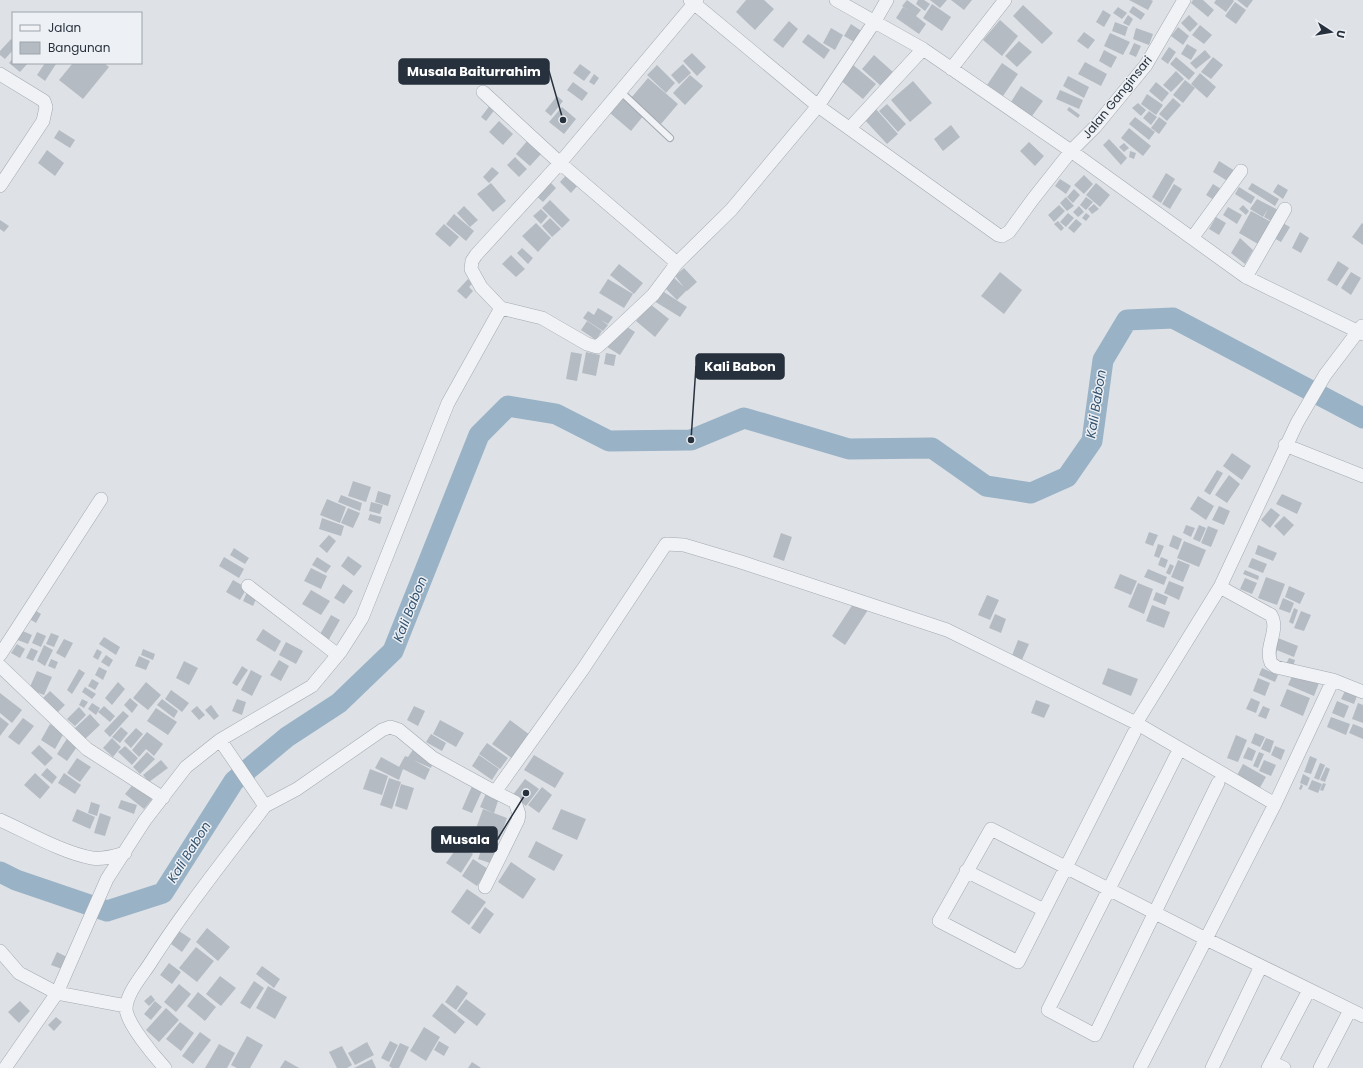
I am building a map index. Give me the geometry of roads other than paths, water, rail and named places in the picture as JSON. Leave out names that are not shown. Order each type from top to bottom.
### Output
[{"type":"street","points":[[836,0],[923,49],[1193,237],[1246,277],[1361,330],[1325,375],[1285,445],[1220,587],[1135,728],[1065,867],[1018,962],[939,921],[991,829],[1065,867],[1109,889],[1206,939],[1363,1016]]},
{"type":"street","points":[[887,0],[875,21],[818,106],[731,210],[677,263],[653,294],[597,347],[586,344],[542,318],[501,308],[481,287],[471,269],[472,261],[560,163],[693,1],[818,106],[850,128],[923,49]]},
{"type":"street","points":[[951,68],[1005,0]]},
{"type":"street","name":"Jalan Ganginsari","points":[[850,128],[998,235],[1002,236],[1009,232],[1071,151],[1095,127],[1146,66],[1184,0]]},
{"type":"street","points":[[0,74],[44,100],[46,107],[43,121],[0,186]]},
{"type":"street","points":[[483,92],[560,163],[677,263]]},
{"type":"street","points":[[1193,237],[1241,171]]},
{"type":"street","points":[[1246,277],[1285,209]]},
{"type":"street","points":[[5,1068],[57,993],[107,879],[145,820],[186,767],[224,744],[312,686],[338,655],[362,618],[448,403],[501,308]]},
{"type":"street","points":[[1285,445],[1363,476]]},
{"type":"street","points":[[0,655],[101,499]]},
{"type":"street","points":[[495,792],[583,669],[666,544],[670,543],[684,545],[741,562],[947,630],[1135,728],[1275,804]]},
{"type":"street","points":[[248,586],[338,655]]},
{"type":"street","points":[[1220,587],[1271,615],[1274,626],[1269,652],[1271,664],[1276,667],[1333,680],[1363,692]]},
{"type":"street","points":[[0,666],[87,749],[163,798]]},
{"type":"street","points":[[1140,1068],[1275,804],[1333,680]]},
{"type":"street","points":[[165,1068],[149,1050],[129,1018],[126,1006],[133,990],[173,927],[263,803],[297,789],[382,730],[390,727],[399,730],[433,758],[515,802],[519,814],[518,820],[485,887]]},
{"type":"street","points":[[224,744],[263,803]]},
{"type":"street","points":[[1176,756],[1048,1010],[1095,1035],[1218,783]]},
{"type":"street","points":[[0,820],[61,848],[92,858],[109,858],[125,853]]},
{"type":"street","points":[[966,871],[1044,910]]},
{"type":"street","points":[[0,951],[19,973],[57,993],[126,1006]]},
{"type":"street","points":[[1212,1068],[1261,966]]},
{"type":"street","points":[[1284,1068],[1270,1065],[1309,990]]},
{"type":"street","points":[[1320,1068],[1350,1010]]},
{"type":"lane","points":[[620,91],[670,138]]},
{"type":"waterway","name":"Kali Babon","points":[[0,872],[16,880],[107,911],[163,893],[234,781],[287,737],[339,703],[393,651],[479,435],[508,406],[556,414],[609,441],[691,440],[744,418],[849,449],[932,448],[986,486],[1031,493],[1067,477],[1092,441],[1103,360],[1127,320],[1173,318],[1363,418]]},
{"type":"place","name":"Musala Baiturrahim","points":[[563,120]]},
{"type":"place","name":"Kali Babon","points":[[691,440]]},
{"type":"place","name":"Musala","points":[[526,793]]}]
